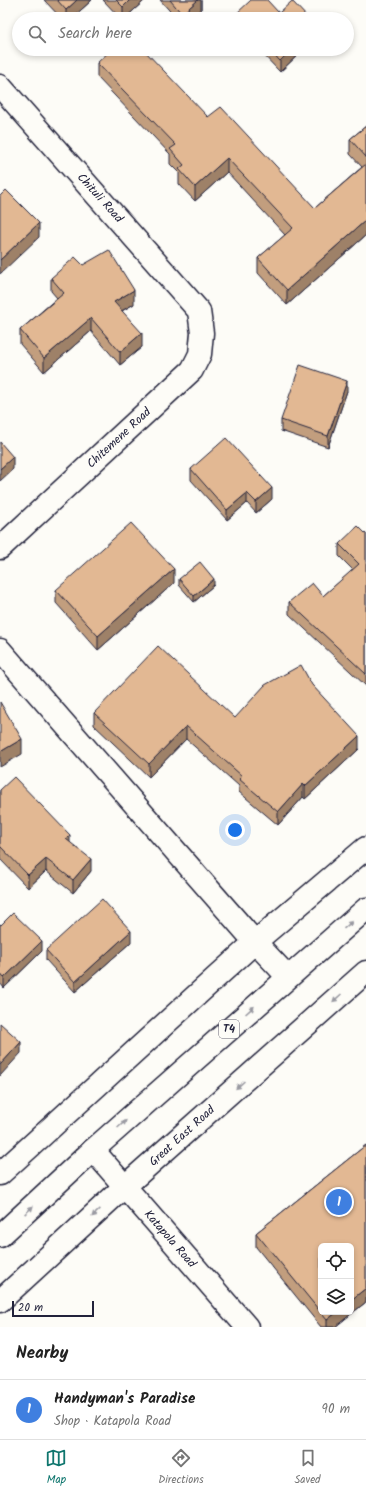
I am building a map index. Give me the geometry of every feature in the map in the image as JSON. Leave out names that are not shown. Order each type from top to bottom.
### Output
[{"type":"street","name":"Chituli Road","points":[[0,86],[199,310]]},
{"type":"street","name":"Chitemene Road","points":[[0,548],[192,370],[200,354],[202,333],[199,310]]},
{"type":"street","points":[[0,650],[255,942],[288,977]]},
{"type":"street","points":[[0,1174],[255,942],[366,848]]},
{"type":"street","name":"T4","points":[[0,1236],[93,1150],[366,909]]},
{"type":"street","name":"Great East Road","points":[[0,1301],[124,1187],[366,972]]},
{"type":"street","name":"Katapola Road","points":[[93,1150],[247,1327]]},
{"type":"building","points":[[57,0],[77,0],[66,10]]},
{"type":"building","points":[[116,0],[130,0],[123,7]]},
{"type":"building","points":[[170,0],[198,0],[184,12],[180,12]]},
{"type":"building","points":[[251,0],[267,0],[278,12],[238,12]]},
{"type":"building","points":[[292,1],[302,12],[280,12]]},
{"type":"building","points":[[104,56],[150,56],[208,117],[221,107],[315,208],[366,164],[366,220],[287,290],[258,258],[293,228],[227,158],[195,187],[179,169],[184,165],[170,149],[176,145],[97,63]]},
{"type":"building","points":[[275,56],[285,56],[280,61]]},
{"type":"building","points":[[366,126],[366,157],[350,139]]},
{"type":"building","points":[[6,190],[39,223],[0,260],[0,196]]},
{"type":"building","points":[[109,250],[134,290],[114,302],[142,333],[120,352],[91,318],[44,358],[20,330],[64,293],[51,278],[75,257],[83,265]]},
{"type":"building","points":[[300,365],[347,381],[328,436],[281,420]]},
{"type":"building","points":[[226,438],[272,488],[256,502],[247,493],[227,510],[191,469]]},
{"type":"building","points":[[0,442],[13,457],[0,469]]},
{"type":"building","points":[[131,523],[174,569],[98,636],[56,590]]},
{"type":"building","points":[[358,526],[366,534],[366,674],[289,602],[312,583],[323,596],[359,564],[339,544]]},
{"type":"building","points":[[200,562],[214,579],[194,596],[179,579]]},
{"type":"building","points":[[158,646],[235,718],[265,685],[301,665],[312,685],[359,736],[305,786],[303,784],[278,812],[239,779],[242,776],[186,726],[149,764],[94,713]]},
{"type":"building","points":[[0,702],[22,739],[0,752]]},
{"type":"building","points":[[14,777],[70,835],[66,839],[91,859],[73,880],[46,859],[28,875],[0,846],[0,790]]},
{"type":"building","points":[[102,899],[131,931],[75,982],[46,950]]},
{"type":"building","points":[[13,913],[42,941],[4,978],[0,973],[0,924],[1,925]]},
{"type":"building","points":[[0,1023],[21,1042],[0,1065]]},
{"type":"building","points":[[366,1145],[366,1288],[354,1298],[354,1243],[318,1243],[318,1309],[256,1233]]},
{"type":"building","points":[[323,1315],[333,1315],[327,1320]]},
{"type":"place","name":"Handyman's Paradise","points":[[339,1202]]}]
